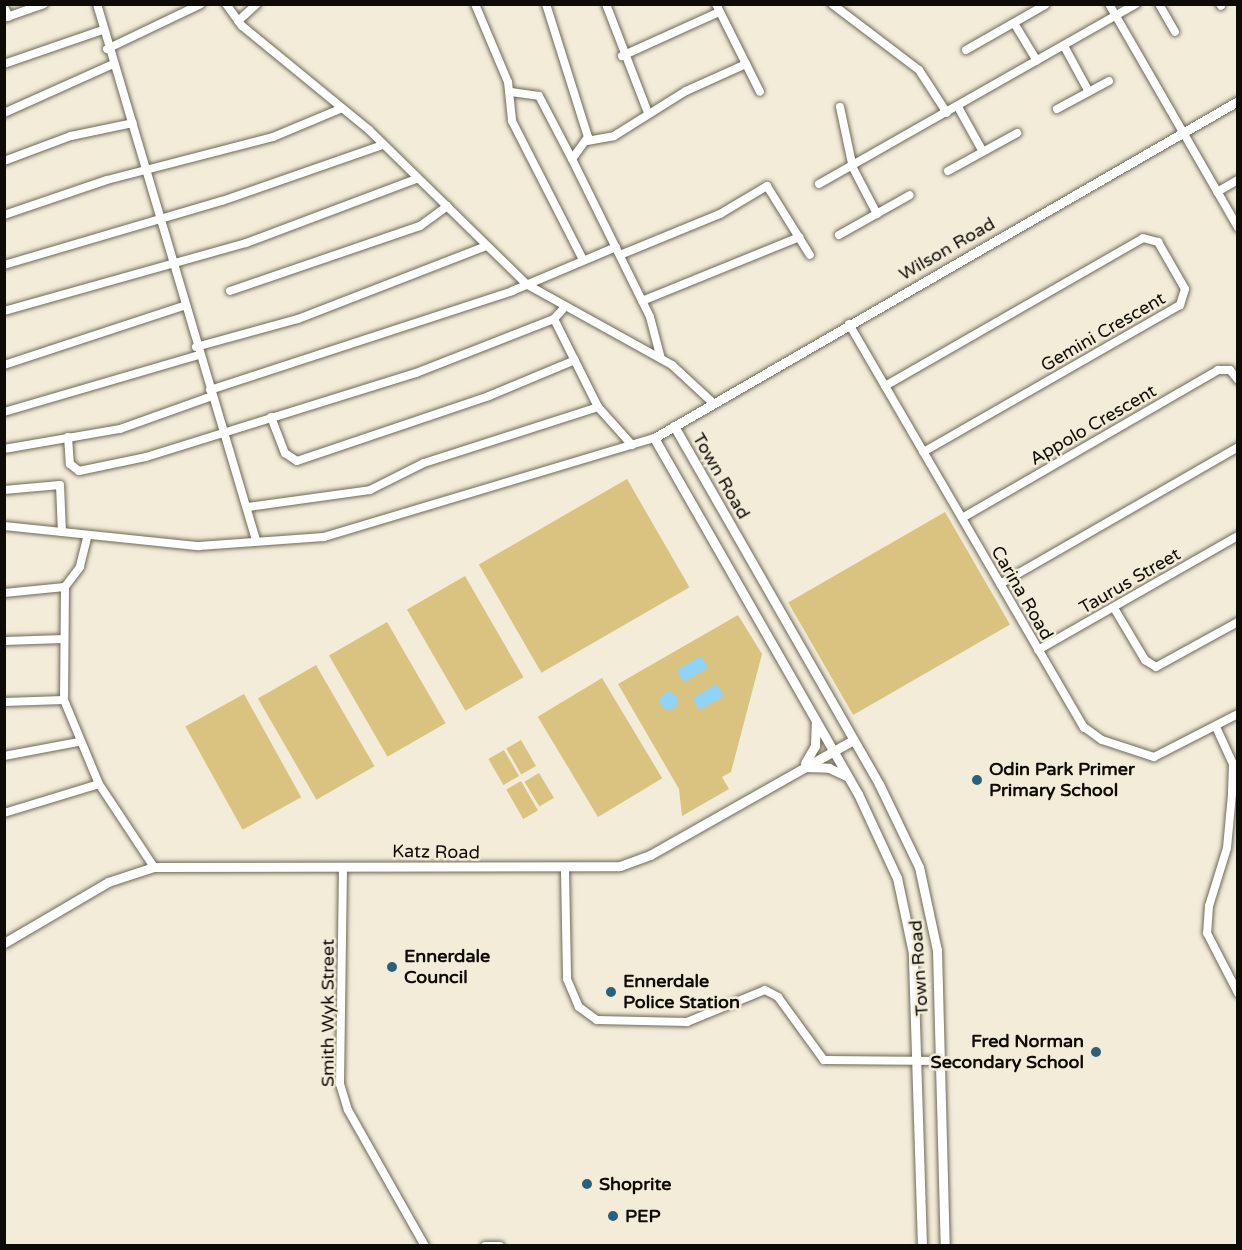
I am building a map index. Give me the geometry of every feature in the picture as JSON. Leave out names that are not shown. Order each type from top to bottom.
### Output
[{"type":"street","points":[[4,7],[7,18],[44,4]]},
{"type":"street","points":[[97,4],[111,65],[133,123],[183,306],[248,507],[256,540]]},
{"type":"street","points":[[107,49],[201,4]]},
{"type":"street","points":[[226,4],[238,21],[448,206],[526,284],[564,308],[661,359],[699,385],[713,403]]},
{"type":"street","points":[[238,21],[257,4]]},
{"type":"street","points":[[475,4],[511,92],[512,121],[583,261]]},
{"type":"street","points":[[546,4],[587,141]]},
{"type":"street","points":[[606,4],[622,56],[648,113]]},
{"type":"street","points":[[832,4],[919,70],[947,113]]},
{"type":"street","points":[[1109,4],[1238,227]]},
{"type":"street","points":[[819,184],[853,168],[1136,4]]},
{"type":"street","points":[[1159,4],[1175,32]]},
{"type":"street","points":[[966,50],[1046,5]]},
{"type":"street","points":[[622,56],[718,8],[760,92]]},
{"type":"street","points":[[1014,23],[1037,61]]},
{"type":"street","points":[[4,64],[103,30]]},
{"type":"street","points":[[1064,46],[1089,92]]},
{"type":"street","points":[[572,159],[587,141],[614,136],[648,113],[746,64]]},
{"type":"street","points":[[4,113],[111,65]]},
{"type":"street","points":[[1057,110],[1110,81]]},
{"type":"street","points":[[511,92],[539,96],[642,301],[659,339],[661,359]]},
{"type":"street","name":"Wilson Road","points":[[674,426],[1238,101]]},
{"type":"street","points":[[840,107],[853,168],[877,214]]},
{"type":"street","points":[[958,107],[983,152]]},
{"type":"street","points":[[4,215],[107,180],[147,172],[273,137],[340,109]]},
{"type":"street","points":[[4,161],[71,136],[133,123]]},
{"type":"street","points":[[948,171],[1017,133]]},
{"type":"street","points":[[4,265],[160,220],[380,146]]},
{"type":"street","points":[[4,311],[172,265],[416,179]]},
{"type":"street","points":[[1217,192],[1238,180]]},
{"type":"street","points":[[4,448],[120,429],[211,393],[315,359],[526,284],[583,261],[618,251],[720,214],[767,186],[810,255]]},
{"type":"street","points":[[839,235],[910,195]]},
{"type":"street","points":[[231,291],[420,226],[448,206]]},
{"type":"street","points":[[642,301],[800,237]]},
{"type":"street","name":"Gemini Crescent","points":[[885,386],[1143,238],[1158,242],[1185,289],[1180,305],[923,452]]},
{"type":"street","points":[[4,412],[298,319],[486,246]]},
{"type":"street","points":[[4,365],[183,306]]},
{"type":"street","points":[[68,437],[70,465],[79,471],[224,432],[416,373],[554,319],[564,308]]},
{"type":"street","points":[[554,319],[598,407],[632,445]]},
{"type":"street","name":"Carina Road","points":[[849,324],[1076,717],[1102,740],[1154,757],[1238,714]]},
{"type":"street","points":[[271,417],[285,453],[297,461],[489,396],[575,360]]},
{"type":"street","name":"Appolo Crescent","points":[[962,518],[1218,370],[1230,370],[1238,380]]},
{"type":"street","points":[[248,507],[370,490],[424,462],[598,407]]},
{"type":"street","name":"Town Road","points":[[922,1245],[917,1062],[908,916],[884,842],[654,438],[674,426],[904,830],[931,909],[941,1061],[945,1245]]},
{"type":"street","points":[[4,526],[62,532],[87,538],[199,546],[338,534],[654,438]]},
{"type":"street","points":[[1000,584],[1238,447]]},
{"type":"street","points":[[4,490],[60,485],[62,532]]},
{"type":"street","name":"Taurus Street","points":[[1038,650],[1238,536]]},
{"type":"street","points":[[87,538],[80,567],[64,587],[64,700],[78,742],[99,783],[154,867]]},
{"type":"street","points":[[4,592],[64,587]]},
{"type":"street","points":[[1114,608],[1144,660],[1156,667],[1238,622]]},
{"type":"street","points":[[4,641],[64,639]]},
{"type":"street","points":[[4,702],[64,700]]},
{"type":"street","points":[[801,767],[815,746],[816,721]]},
{"type":"street","points":[[1216,726],[1233,764],[1235,795],[1227,848],[1207,920],[1210,946],[1238,993]]},
{"type":"street","name":"Katz Road","points":[[4,942],[108,882],[154,867],[566,871],[612,868],[650,855],[801,767],[853,740]]},
{"type":"street","points":[[4,756],[78,742]]},
{"type":"street","points":[[801,767],[830,768],[848,778]]},
{"type":"street","points":[[4,813],[99,783]]},
{"type":"street","name":"Smith Wyk Street","points":[[343,868],[340,1084],[348,1110],[425,1245]]},
{"type":"street","points":[[566,871],[567,979],[579,1007],[597,1020],[687,1022],[765,990],[778,997],[824,1060],[941,1061]]},
{"type":"street","points":[[485,1245],[500,1245]]},
{"type":"shaded area","points":[[627,479],[690,587],[541,673],[479,564]]},
{"type":"shaded area","points":[[945,512],[1010,625],[853,715],[788,602]]},
{"type":"shaded area","points":[[465,576],[524,677],[465,711],[407,610]]},
{"type":"shaded area","points":[[738,615],[762,654],[731,772],[722,777],[729,789],[682,816],[679,789],[618,684]]},
{"type":"shaded area","points":[[387,622],[445,723],[387,757],[329,656]]},
{"type":"shaded area","points":[[316,665],[375,766],[316,800],[258,698]]},
{"type":"shaded area","points":[[602,678],[662,778],[598,817],[538,717]]},
{"type":"shaded area","points":[[244,694],[301,797],[243,830],[185,726]]},
{"type":"shaded area","points":[[521,740],[536,766],[521,774],[506,748]]},
{"type":"shaded area","points":[[504,750],[519,776],[503,785],[488,759]]},
{"type":"shaded area","points":[[539,773],[554,798],[539,807],[524,782]]},
{"type":"shaded area","points":[[521,781],[538,810],[523,819],[506,790]]},
{"type":"water","points":[[701,656],[708,668],[684,682],[677,670]]},
{"type":"water","points":[[717,684],[724,696],[700,710],[693,698]]},
{"type":"water","points":[[669,692],[675,695],[678,701],[675,707],[669,710],[663,707],[660,701],[663,695]]},
{"type":"place","name":"Odin Park Primer Primary School","points":[[977,780]]},
{"type":"place","name":"Ennerdale Council","points":[[392,967]]},
{"type":"place","name":"Ennerdale Police Station","points":[[611,992]]},
{"type":"place","name":"Fred Norman Secondary School","points":[[1096,1052]]},
{"type":"place","name":"Shoprite","points":[[587,1184]]},
{"type":"place","name":"PEP","points":[[613,1216]]}]
